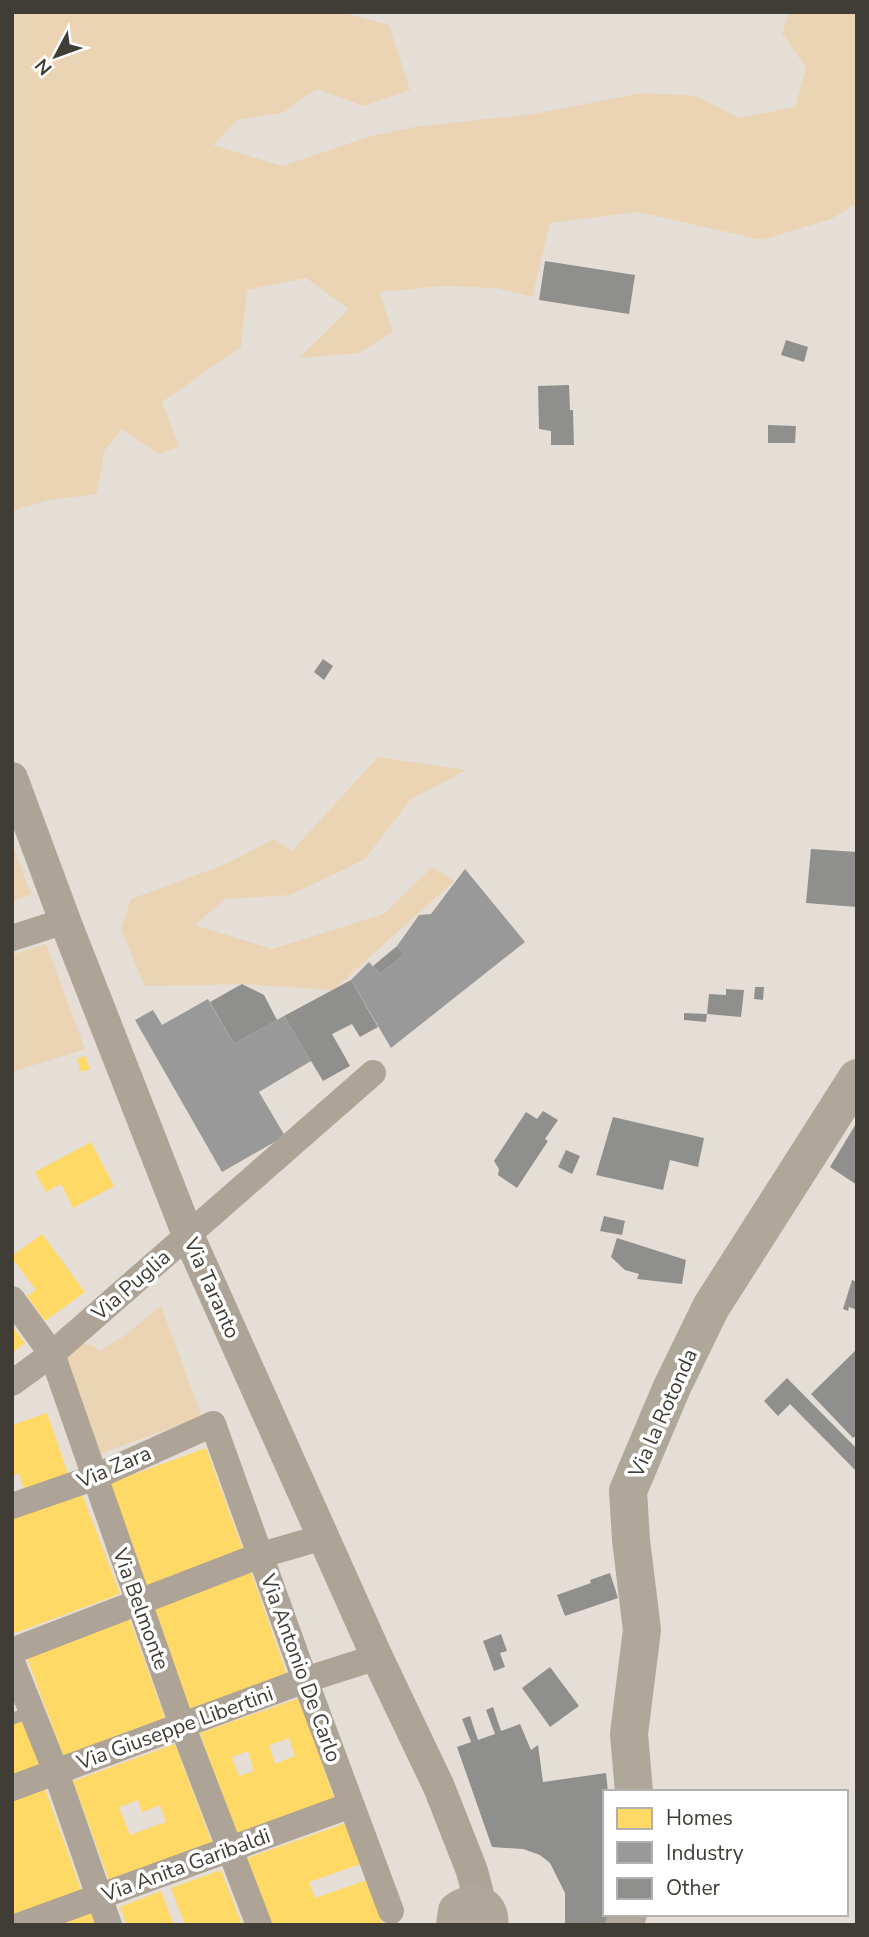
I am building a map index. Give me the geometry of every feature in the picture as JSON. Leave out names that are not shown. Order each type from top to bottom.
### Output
[{"type":"main road","name":"Via la Rotonda","points":[[634,1790],[629,1734],[642,1630],[628,1491],[672,1387],[711,1307],[857,1079]]},
{"type":"street","name":"Via Taranto","points":[[12,778],[188,1235],[377,1657],[439,1787],[472,1871],[478,1918]]},
{"type":"street","points":[[12,938],[65,921]]},
{"type":"street","name":"Via Puglia","points":[[12,1383],[52,1354],[373,1073]]},
{"type":"street","name":"Via Belmonte","points":[[12,1299],[52,1354],[93,1478],[182,1726],[258,1925]]},
{"type":"street","name":"Via Zara","points":[[12,1506],[93,1478],[214,1424]]},
{"type":"street","name":"Via Antonio De Carlo","points":[[214,1424],[304,1680],[391,1911]]},
{"type":"street","points":[[12,1651],[261,1555],[324,1537]]},
{"type":"street","name":"Via Giuseppe Libertini","points":[[12,1788],[304,1680],[377,1657]]},
{"type":"street","points":[[12,1662],[22,1715],[56,1772],[109,1925]]},
{"type":"street","name":"Via Anita Garibaldi","points":[[20,1925],[351,1805]]},
{"type":"shaded area","points":[[12,12],[340,12],[389,25],[410,90],[363,106],[317,89],[282,113],[237,120],[213,145],[282,166],[368,137],[414,127],[533,114],[643,93],[695,96],[739,118],[795,107],[806,68],[782,33],[790,12],[857,12],[857,203],[831,219],[762,240],[638,212],[550,223],[532,297],[497,288],[442,286],[379,292],[393,332],[359,353],[299,358],[349,309],[306,278],[247,290],[241,347],[162,402],[179,447],[158,454],[122,429],[104,451],[97,494],[48,500],[12,511]]},
{"type":"shaded area","points":[[378,757],[467,770],[411,799],[365,859],[291,895],[225,899],[195,925],[272,949],[384,914],[432,867],[454,881],[333,990],[242,984],[145,986],[121,930],[131,899],[226,864],[274,839],[292,851]]},
{"type":"shaded area","points":[[12,844],[31,894],[12,902]]},
{"type":"shaded area","points":[[46,944],[85,1049],[12,1072],[12,955]]},
{"type":"shaded area","points":[[161,1306],[202,1417],[99,1454],[62,1356],[80,1343],[94,1346],[99,1351],[124,1336]]},
{"type":"building: Homes","points":[[85,1056],[90,1069],[81,1072],[77,1059]]},
{"type":"building: Homes","points":[[91,1142],[114,1186],[73,1208],[61,1184],[46,1192],[35,1172]]},
{"type":"building: Homes","points":[[42,1234],[85,1292],[45,1321],[27,1296],[36,1290],[12,1258]]},
{"type":"building: Homes","points":[[12,1326],[25,1343],[12,1353]]},
{"type":"building: Homes","points":[[47,1413],[68,1474],[24,1489],[19,1473],[12,1476],[12,1425]]},
{"type":"building: Homes","points":[[206,1448],[243,1550],[145,1586],[107,1484]]},
{"type":"building: Homes","points":[[82,1494],[120,1594],[15,1633],[12,1625],[12,1519]]},
{"type":"building: Homes","points":[[251,1572],[287,1675],[188,1710],[152,1607]]},
{"type":"building: Homes","points":[[129,1618],[166,1721],[64,1758],[26,1655]]},
{"type":"building: Homes","points":[[299,1698],[335,1800],[235,1835],[200,1733]],"holes":[[[289,1738],[295,1756],[275,1764],[269,1745]],[[248,1751],[254,1771],[239,1776],[232,1757]]]},
{"type":"building: Homes","points":[[24,1721],[40,1767],[12,1776],[12,1725]]},
{"type":"building: Homes","points":[[175,1744],[213,1846],[110,1883],[73,1781]],"holes":[[[138,1800],[142,1812],[160,1805],[166,1822],[130,1835],[119,1807]]]},
{"type":"building: Homes","points":[[45,1789],[83,1895],[12,1920],[12,1801]]},
{"type":"building: Homes","points":[[346,1823],[361,1864],[309,1882],[315,1898],[367,1880],[383,1925],[269,1925],[245,1859]]},
{"type":"building: Homes","points":[[221,1870],[242,1925],[185,1925],[171,1888]]},
{"type":"building: Homes","points":[[161,1891],[174,1925],[127,1925],[120,1907]]},
{"type":"building: Homes","points":[[95,1911],[100,1925],[53,1925]]},
{"type":"building: Industry","points":[[465,869],[525,942],[391,1048],[351,980],[369,962],[380,974],[404,954],[397,946],[419,915],[431,914]]},
{"type":"building: Industry","points":[[208,999],[234,1044],[284,1016],[311,1061],[259,1092],[285,1136],[222,1172],[135,1020],[153,1010],[162,1025]]},
{"type":"building: Other","points":[[545,261],[635,275],[629,314],[539,300]]},
{"type":"building: Other","points":[[786,340],[808,347],[804,362],[781,355]]},
{"type":"building: Other","points":[[569,385],[574,445],[551,445],[551,431],[539,429],[538,386]]},
{"type":"building: Other","points":[[768,425],[796,426],[795,443],[768,443]]},
{"type":"building: Other","points":[[323,659],[333,666],[324,680],[314,672]]},
{"type":"building: Other","points":[[811,849],[857,852],[857,907],[806,903]]},
{"type":"building: Other","points":[[397,946],[404,954],[380,974],[373,966]]},
{"type":"building: Other","points":[[351,980],[378,1027],[360,1037],[352,1024],[332,1034],[350,1066],[323,1081],[284,1016]]},
{"type":"building: Other","points":[[242,984],[264,995],[277,1020],[234,1044],[210,1002]]},
{"type":"building: Other","points":[[755,987],[764,987],[763,1000],[754,999]]},
{"type":"building: Other","points":[[726,989],[744,990],[741,1017],[707,1014],[709,994],[726,995]]},
{"type":"building: Other","points":[[684,1013],[707,1014],[706,1022],[684,1020]]},
{"type":"building: Other","points":[[543,1111],[558,1120],[545,1139],[548,1141],[517,1188],[498,1175],[499,1169],[494,1161],[526,1112],[537,1119]]},
{"type":"building: Other","points":[[613,1117],[704,1138],[698,1167],[670,1160],[663,1190],[596,1175]]},
{"type":"building: Other","points":[[857,1122],[857,1185],[830,1167]]},
{"type":"building: Other","points":[[566,1150],[580,1156],[572,1174],[558,1167]]},
{"type":"building: Other","points":[[604,1216],[625,1221],[622,1235],[600,1231]]},
{"type":"building: Other","points":[[617,1238],[686,1260],[682,1284],[637,1279],[639,1274],[625,1270],[611,1257]]},
{"type":"building: Other","points":[[852,1280],[857,1282],[857,1310],[849,1307],[848,1311],[843,1309]]},
{"type":"building: Other","points":[[857,1349],[857,1435],[853,1438],[811,1394]]},
{"type":"building: Other","points":[[787,1378],[857,1449],[857,1472],[790,1404],[778,1416],[764,1401]]},
{"type":"building: Other","points":[[610,1573],[618,1598],[565,1616],[557,1595]]},
{"type":"building: Other","points":[[501,1634],[507,1651],[500,1653],[505,1667],[494,1671],[483,1641]]},
{"type":"building: Other","points":[[550,1667],[579,1706],[550,1727],[522,1688]]},
{"type":"building: Other","points":[[493,1707],[501,1731],[520,1724],[531,1750],[538,1745],[543,1782],[606,1773],[608,1790],[603,1790],[603,1916],[608,1916],[606,1925],[565,1925],[565,1893],[550,1863],[540,1855],[523,1849],[492,1847],[457,1747],[471,1742],[462,1719],[470,1716],[478,1740],[495,1734],[486,1710]]}]
